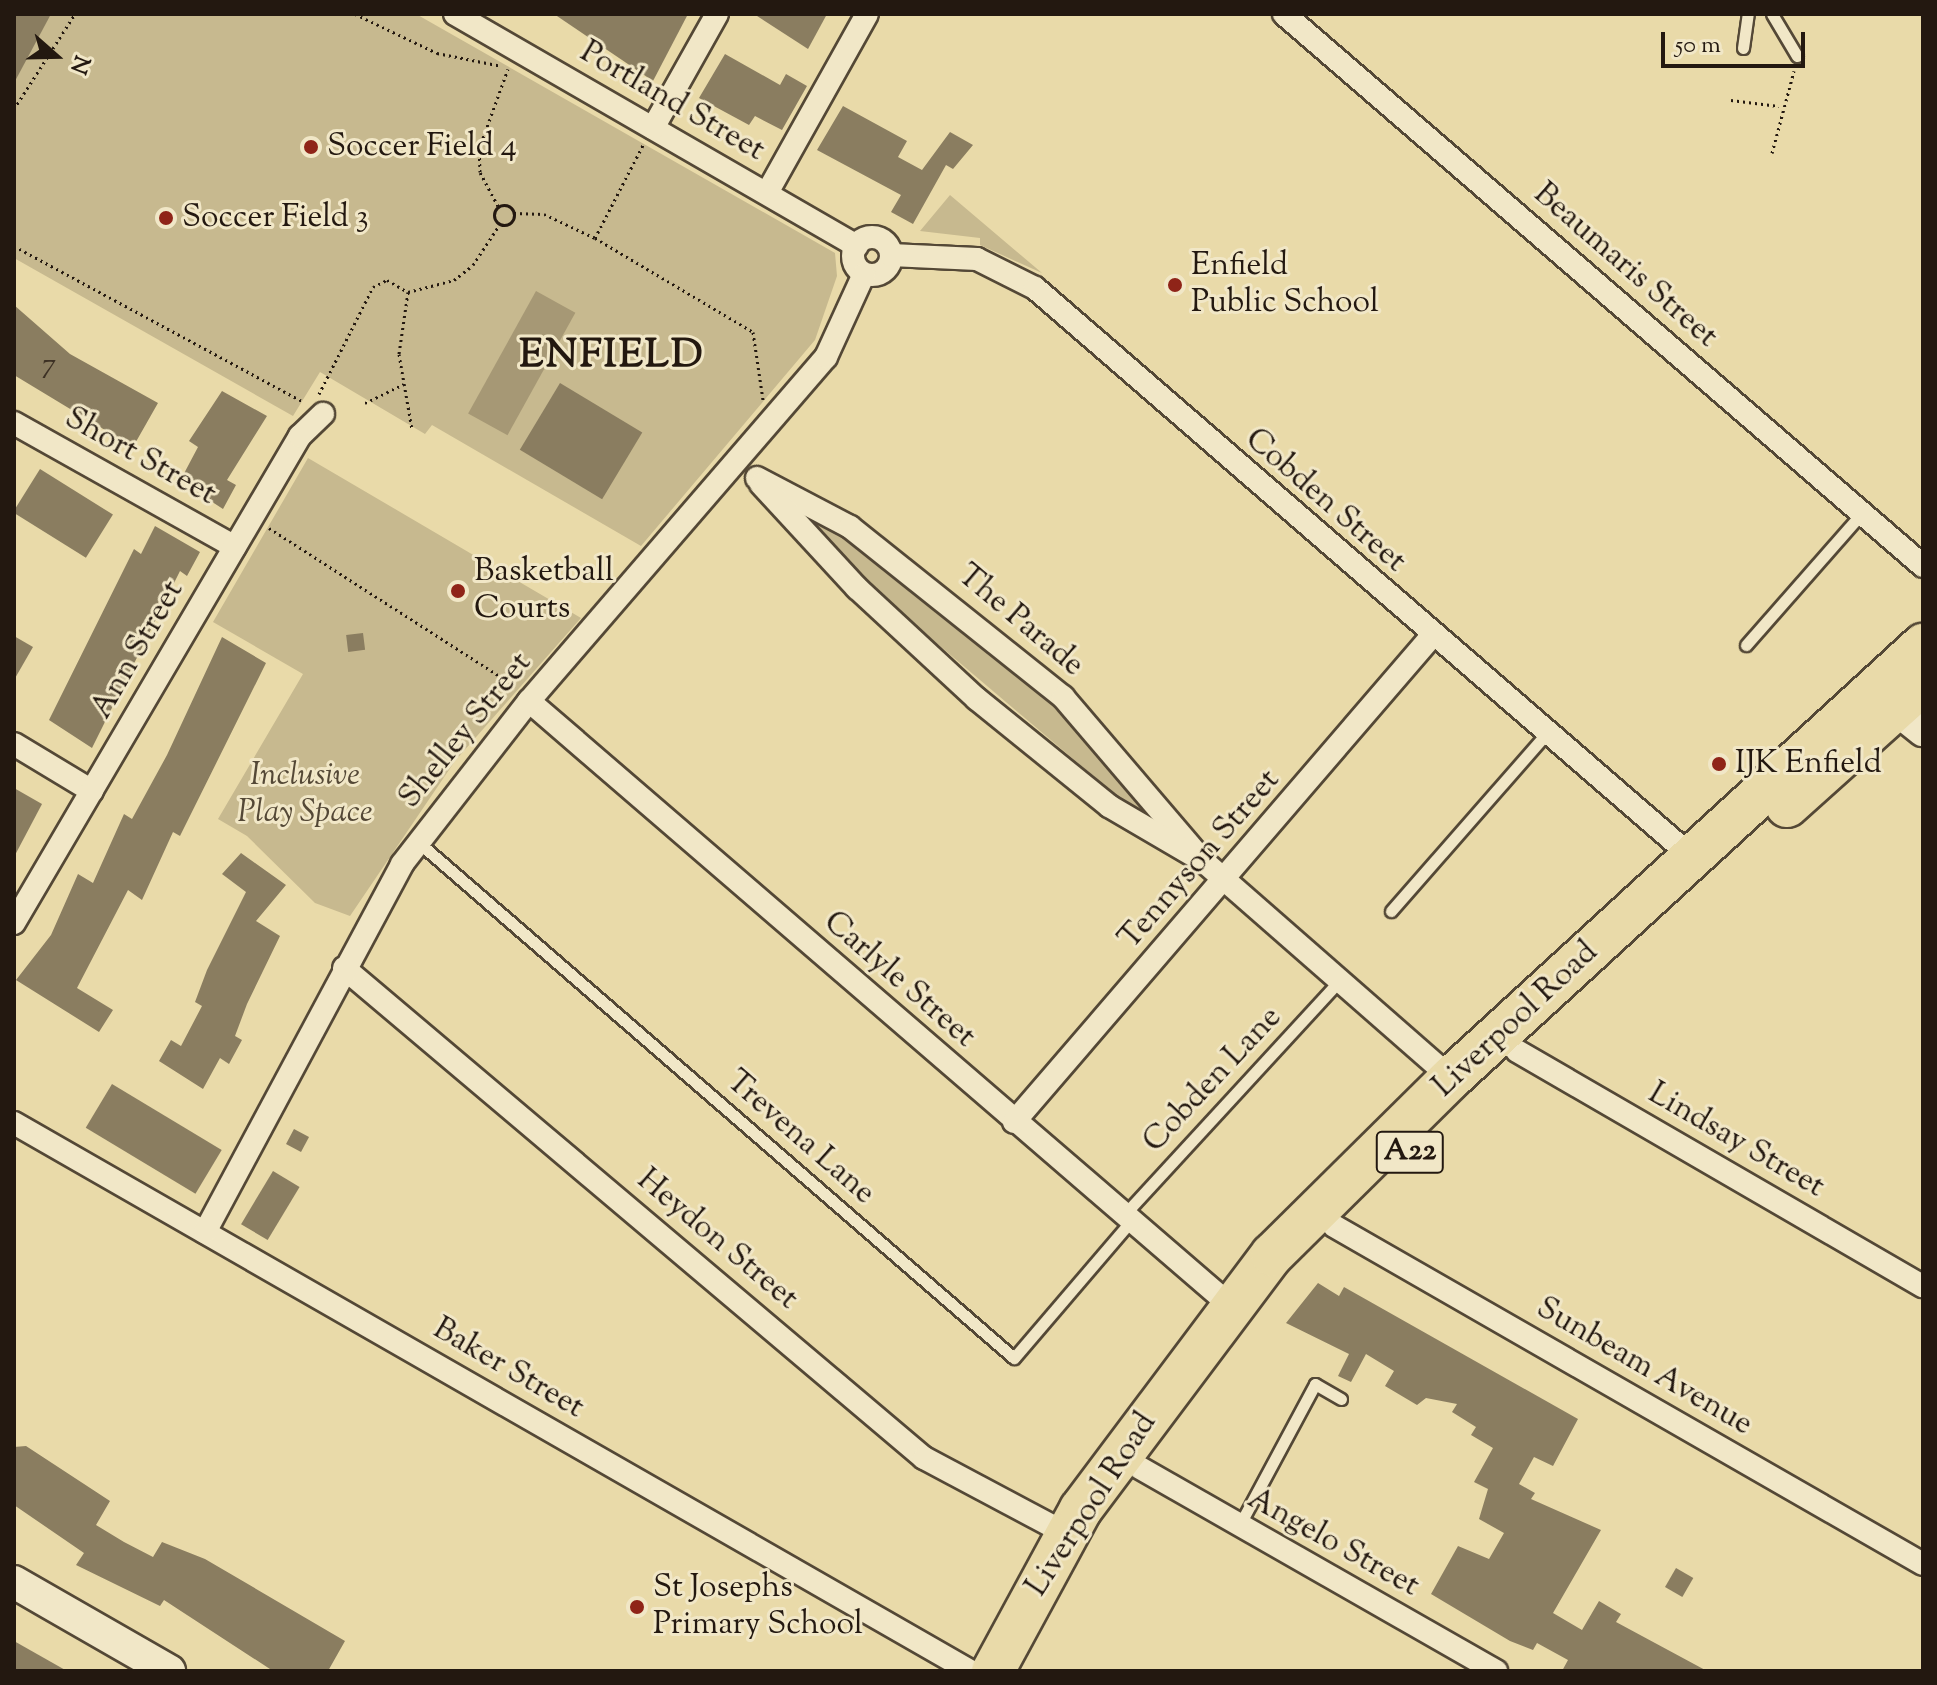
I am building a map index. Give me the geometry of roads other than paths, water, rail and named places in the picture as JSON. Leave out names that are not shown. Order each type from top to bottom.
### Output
[{"type":"highway","name":"Liverpool Road","points":[[1020,1671],[1072,1569],[1140,1468],[1263,1301],[1334,1226],[1517,1051],[1903,703],[1923,645]]},
{"type":"highway","name":"Liverpool Road","points":[[993,1671],[1065,1533],[1230,1305],[1451,1078],[1691,856],[1903,703]]},
{"type":"main road","points":[[14,1582],[169,1671]]},
{"type":"street","name":"Portland Street","points":[[456,14],[514,59],[653,128],[857,246]]},
{"type":"street","points":[[653,128],[717,14]]},
{"type":"street","points":[[767,193],[867,14]]},
{"type":"street","name":"Beaumaris Street","points":[[1284,14],[1923,566]]},
{"type":"street","points":[[877,238],[891,255],[883,272],[864,274],[854,261],[857,246],[877,238]]},
{"type":"street","name":"Cobden Street","points":[[891,255],[977,259],[1018,275],[1431,637],[1691,856]]},
{"type":"street","name":"Shelley Street","points":[[205,1232],[344,968],[417,842],[526,697],[826,357],[864,274]]},
{"type":"street","name":"Ann Street","points":[[14,923],[314,408]]},
{"type":"street","name":"Short Street","points":[[14,423],[235,547]]},
{"type":"street","name":"The Parade","points":[[737,460],[757,478],[792,522],[977,699],[1109,806],[1202,860]]},
{"type":"street","name":"The Parade","points":[[757,478],[850,527],[1063,697],[1202,860],[1451,1078]]},
{"type":"street","name":"Tennyson Street","points":[[1014,1122],[1226,882],[1431,637]]},
{"type":"street","name":"Carlyle Street","points":[[526,697],[1014,1122],[1230,1305]]},
{"type":"street","points":[[14,744],[92,791]]},
{"type":"street","name":"Heydon Street","points":[[344,968],[924,1458],[1065,1533]]},
{"type":"street","name":"Lindsay Street","points":[[1517,1051],[1923,1286]]},
{"type":"street","name":"Baker Street","points":[[14,1123],[970,1671]]},
{"type":"street","name":"Sunbeam Avenue","points":[[1334,1226],[1923,1564]]},
{"type":"street","name":"Angelo Street","points":[[1140,1468],[1483,1668]]},
{"type":"lane","points":[[1743,48],[1748,14]]},
{"type":"lane","points":[[1772,14],[1797,56]]},
{"type":"lane","points":[[1746,645],[1862,513]]},
{"type":"lane","points":[[1391,911],[1546,734]]},
{"type":"lane","name":"Trevena Lane","points":[[417,842],[1014,1358],[1127,1219]]},
{"type":"lane","name":"Cobden Lane","points":[[1127,1219],[1340,980]]},
{"type":"lane","points":[[1238,1527],[1315,1384],[1341,1399]]},
{"type":"place","name":"Soccer Field 4","points":[[311,147]]},
{"type":"place","name":"Soccer Field 3","points":[[166,218]]},
{"type":"place","name":"Enfield Public School","points":[[1175,285]]},
{"type":"place","name":"Basketball Courts","points":[[458,591]]},
{"type":"place","name":"IJK Enfield","points":[[1719,764]]},
{"type":"place","name":"St Josephs Primary School","points":[[637,1607]]},
{"type":"district","name":"ENFIELD","points":[[612,357]]},
{"type":"park label","name":"Inclusive Play Space","points":[[305,796]]}]
